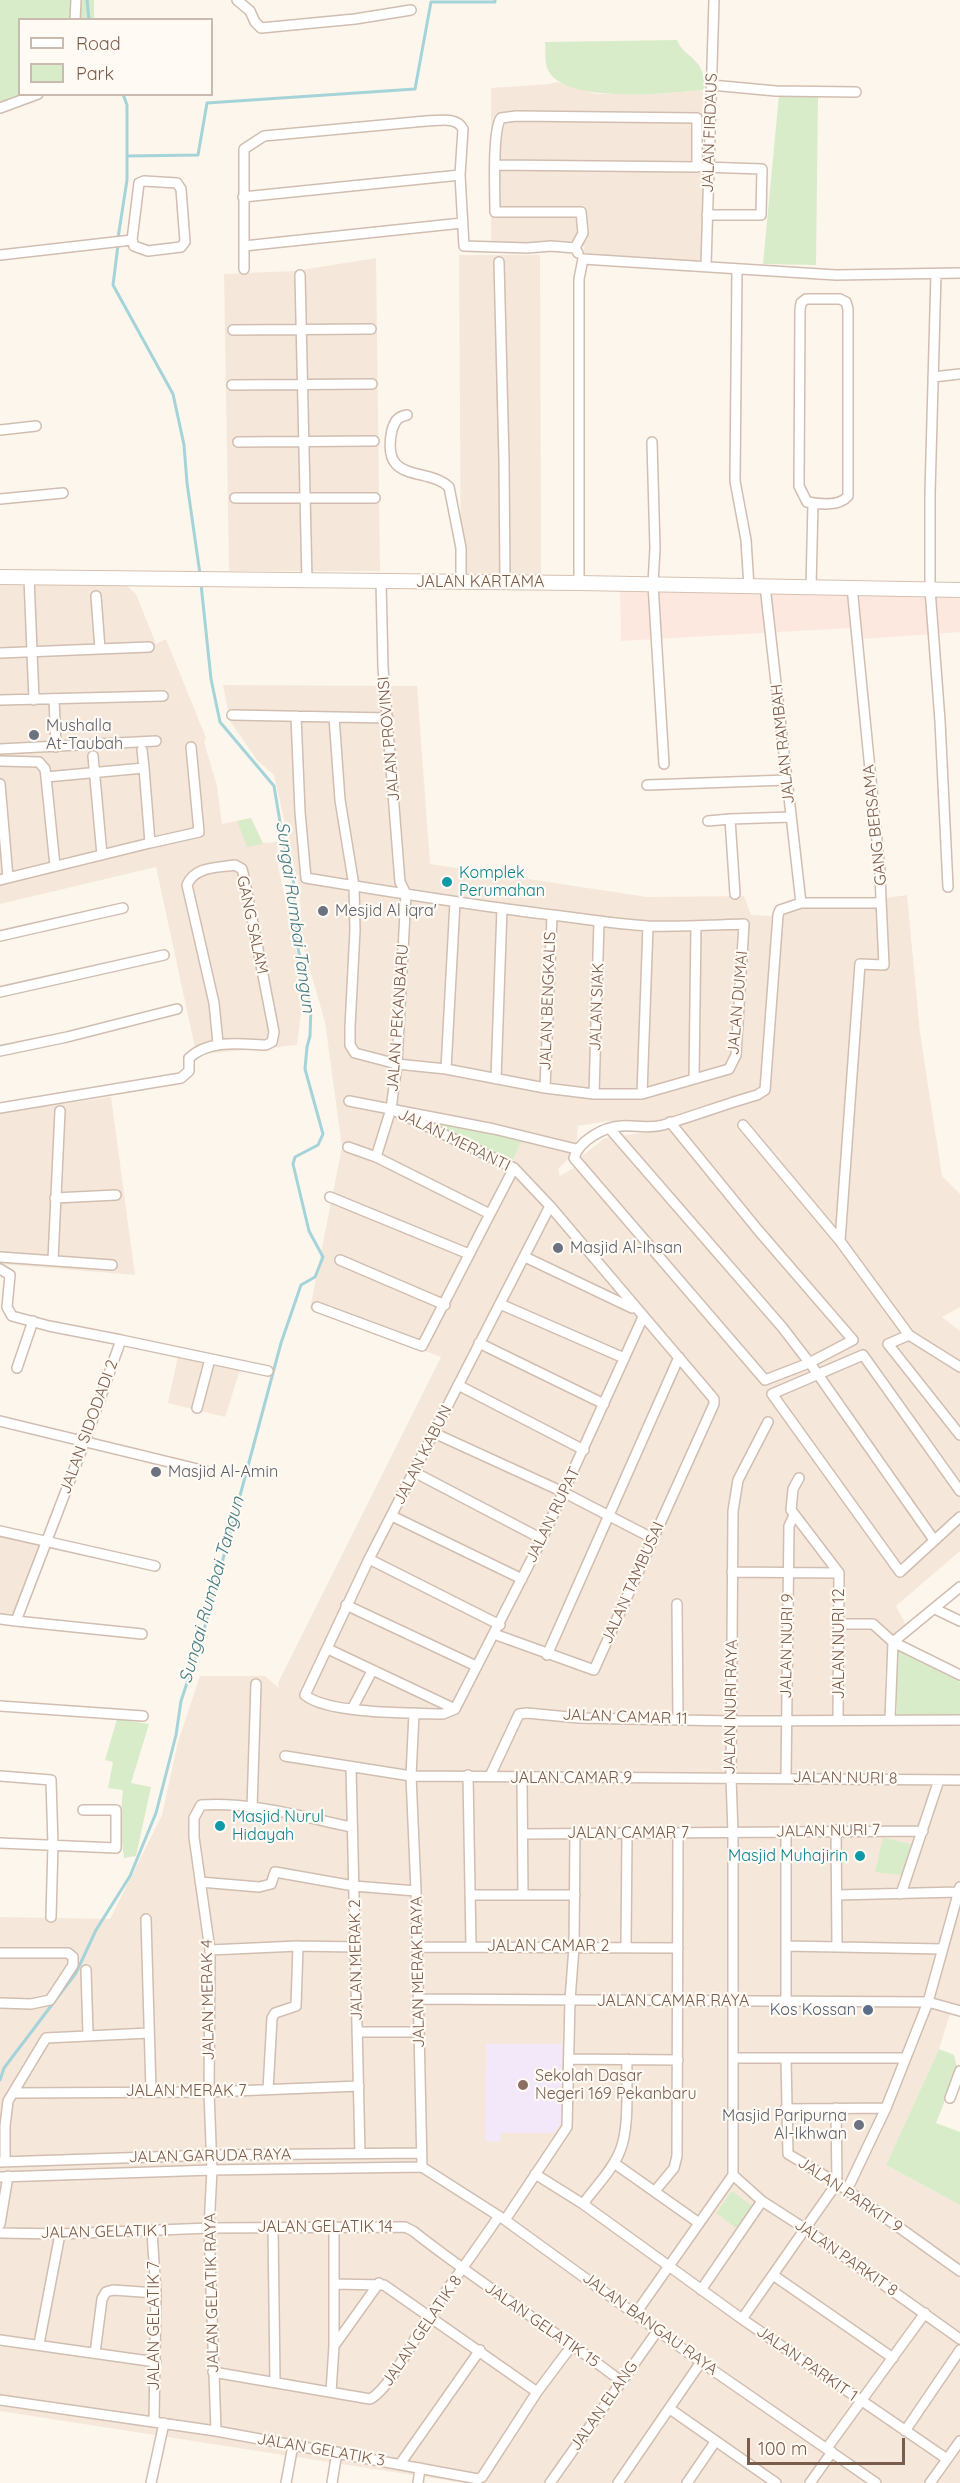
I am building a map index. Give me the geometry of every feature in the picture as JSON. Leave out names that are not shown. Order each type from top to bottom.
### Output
[{"type":"main road","name":"JALAN KARTAMA","points":[[0,578],[579,583],[960,590]]},
{"type":"street","points":[[75,18],[76,0]]},
{"type":"street","points":[[237,0],[250,11],[261,28],[355,19],[411,10]]},
{"type":"street","name":"JALAN FIRDAUS","points":[[706,266],[714,0]]},
{"type":"street","points":[[711,85],[776,91],[856,92]]},
{"type":"street","points":[[0,108],[33,96]]},
{"type":"street","points":[[575,248],[583,233],[581,212],[495,212],[496,125],[501,118],[516,116],[697,118],[697,167]]},
{"type":"street","points":[[244,269],[244,149],[264,136],[452,120],[460,123],[463,129],[460,175],[464,246],[527,248],[558,246],[575,248],[583,260],[579,290],[579,583]]},
{"type":"street","points":[[496,165],[762,169],[761,215],[707,214]]},
{"type":"street","points":[[243,197],[460,175]]},
{"type":"street","points":[[0,255],[128,241],[148,251],[181,247],[185,242],[181,189],[177,183],[144,181],[139,183],[128,241]]},
{"type":"street","points":[[244,246],[462,222]]},
{"type":"street","points":[[583,260],[836,274],[960,273]]},
{"type":"street","points":[[499,262],[505,583]]},
{"type":"street","points":[[737,269],[735,481],[746,540],[748,587]]},
{"type":"street","points":[[936,274],[930,589],[940,721],[948,887]]},
{"type":"street","points":[[300,275],[307,581]]},
{"type":"street","points":[[806,299],[840,299],[846,302],[848,309],[848,496],[844,501],[813,503],[807,502],[799,486],[800,310],[801,303],[806,299]]},
{"type":"street","points":[[233,330],[371,329]]},
{"type":"street","points":[[933,377],[960,374]]},
{"type":"street","points":[[232,385],[372,384]]},
{"type":"street","points":[[407,415],[395,421],[390,445],[393,459],[397,465],[417,476],[442,480],[449,487],[461,548],[461,582]]},
{"type":"street","points":[[0,430],[36,426]]},
{"type":"street","points":[[238,442],[374,441]]},
{"type":"street","points":[[652,442],[655,548],[653,584],[664,764]]},
{"type":"street","points":[[0,499],[63,493]]},
{"type":"street","points":[[235,498],[375,498]]},
{"type":"street","points":[[811,588],[813,503]]},
{"type":"street","points":[[29,578],[34,700]]},
{"type":"street","name":"JALAN PROVINSI","points":[[381,582],[383,667],[400,882],[406,894]]},
{"type":"street","name":"JALAN RAMBAH","points":[[765,586],[801,903]]},
{"type":"street","name":"GANG BERSAMA","points":[[801,903],[877,903],[881,900],[852,587]]},
{"type":"street","points":[[96,596],[100,649]]},
{"type":"street","points":[[0,653],[149,647]]},
{"type":"street","points":[[0,700],[163,696]]},
{"type":"street","points":[[54,699],[56,747]]},
{"type":"street","points":[[232,715],[388,718]]},
{"type":"street","points":[[296,716],[300,812],[306,878],[354,886],[340,800],[334,717]]},
{"type":"street","points":[[0,749],[156,741]]},
{"type":"street","points":[[0,784],[4,879],[199,832],[191,747]]},
{"type":"street","points":[[142,750],[150,843]]},
{"type":"street","points":[[93,756],[102,855]]},
{"type":"street","points":[[0,761],[39,762],[45,769],[55,866]]},
{"type":"street","points":[[46,777],[144,768]]},
{"type":"street","points":[[647,785],[788,780]]},
{"type":"street","points":[[708,821],[791,817]]},
{"type":"street","points":[[730,819],[735,894]]},
{"type":"street","name":"GANG SALAM","points":[[0,1108],[181,1078],[189,1071],[189,1058],[218,1043],[266,1045],[272,1042],[274,1032],[242,869],[235,865],[196,872],[191,876],[187,885],[214,1003],[218,1043]]},
{"type":"street","name":"JALAN DUMAI","points":[[354,886],[455,902],[648,926],[744,924],[736,1055],[729,1070],[642,1094],[594,1094],[397,1064],[356,1053],[350,1045],[356,930],[354,886]]},
{"type":"street","name":"JALAN PEKANBARU","points":[[406,894],[397,1064],[391,1109],[494,1129],[576,1149]]},
{"type":"street","points":[[840,1241],[860,964],[884,965],[881,900]]},
{"type":"street","points":[[446,1070],[455,902]]},
{"type":"street","points":[[801,903],[784,907],[778,915],[765,1090],[757,1095],[670,1122],[639,1128],[619,1126],[610,1129],[590,1138],[576,1149],[574,1158],[765,1380],[863,1355],[960,1491]]},
{"type":"street","points":[[0,936],[123,908]]},
{"type":"street","points":[[496,1079],[502,908]]},
{"type":"street","name":"JALAN BENGKALIS","points":[[545,1088],[552,915]]},
{"type":"street","name":"JALAN SIAK","points":[[594,1094],[599,921]]},
{"type":"street","points":[[642,1094],[648,926]]},
{"type":"street","points":[[694,1079],[696,926]]},
{"type":"street","points":[[0,992],[164,955]]},
{"type":"street","points":[[0,1051],[67,1037],[177,1009]]},
{"type":"street","points":[[349,1101],[391,1109]]},
{"type":"street","name":"JALAN MERANTI","points":[[376,1157],[391,1109],[514,1168],[550,1206],[636,1310],[714,1399]]},
{"type":"street","points":[[53,1260],[60,1111]]},
{"type":"street","points":[[670,1122],[758,1230],[853,1340],[772,1394],[900,1572],[960,1517]]},
{"type":"street","points":[[743,1125],[840,1241],[909,1335],[960,1367]]},
{"type":"street","points":[[610,1129],[782,1327],[934,1540]]},
{"type":"street","points":[[348,1147],[376,1157],[490,1214]]},
{"type":"street","points":[[317,1307],[422,1346],[514,1168]]},
{"type":"street","points":[[55,1198],[116,1195]]},
{"type":"street","points":[[330,1197],[469,1254]]},
{"type":"street","name":"JALAN KABUN","points":[[352,1709],[314,1703],[305,1695],[369,1559],[550,1206]]},
{"type":"street","points":[[0,1257],[112,1265]]},
{"type":"street","points":[[525,1257],[636,1310]]},
{"type":"street","points":[[340,1260],[445,1305]]},
{"type":"street","name":"JALAN SIDODADI 2","points":[[0,1269],[10,1275],[8,1312],[12,1316],[120,1340],[85,1441],[15,1621]]},
{"type":"street","points":[[500,1304],[624,1358]]},
{"type":"street","name":"JALAN RUPAT","points":[[455,1709],[542,1539],[643,1317]]},
{"type":"street","points":[[17,1368],[33,1321]]},
{"type":"street","points":[[909,1335],[888,1344],[960,1435]]},
{"type":"street","points":[[120,1340],[268,1371]]},
{"type":"street","points":[[480,1343],[604,1404]]},
{"type":"street","points":[[548,1655],[679,1357]]},
{"type":"street","points":[[197,1407],[210,1359]]},
{"type":"street","points":[[458,1385],[584,1450]]},
{"type":"street","name":"JALAN TAMBUSAI","points":[[494,1634],[594,1670],[714,1404],[714,1399]]},
{"type":"street","points":[[0,1422],[206,1470]]},
{"type":"street","name":"JALAN NURI RAYA","points":[[733,2175],[733,1833],[730,1778],[734,1493],[738,1480],[768,1422]]},
{"type":"street","points":[[434,1433],[563,1492],[652,1538]]},
{"type":"street","points":[[414,1472],[542,1539]]},
{"type":"street","points":[[794,1515],[790,1500],[799,1478]]},
{"type":"street","name":"JALAN NURI 9","points":[[786,1777],[789,1526],[794,1515]]},
{"type":"street","name":"JALAN NURI 12","points":[[794,1515],[839,1573],[838,1720]]},
{"type":"street","points":[[392,1516],[522,1579]]},
{"type":"street","points":[[0,1531],[155,1566]]},
{"type":"street","points":[[369,1559],[500,1625]]},
{"type":"street","points":[[732,1572],[839,1573]]},
{"type":"street","points":[[890,1720],[893,1642],[960,1587]]},
{"type":"street","points":[[677,1604],[678,1718]]},
{"type":"street","points":[[346,1605],[476,1666]]},
{"type":"street","points":[[934,1609],[960,1621]]},
{"type":"street","points":[[0,1619],[142,1634]]},
{"type":"street","points":[[839,1624],[873,1624],[893,1642],[960,1675]]},
{"type":"street","points":[[328,1649],[455,1709]]},
{"type":"street","points":[[372,1671],[352,1709],[443,1714],[455,1709]]},
{"type":"street","points":[[256,1684],[252,1808],[351,1827]]},
{"type":"street","points":[[0,1706],[143,1716]]},
{"type":"street","name":"JALAN MERAK RAYA","points":[[414,1713],[411,1776],[422,2167]]},
{"type":"street","name":"JALAN CAMAR 11","points":[[490,1776],[519,1714],[536,1713],[579,1718],[960,1720]]},
{"type":"street","name":"JALAN CAMAR 9","points":[[285,1756],[411,1776],[468,1775],[522,1779],[730,1778]]},
{"type":"street","name":"JALAN MERAK 2","points":[[351,1767],[360,2154]]},
{"type":"street","points":[[468,1775],[471,1946]]},
{"type":"street","points":[[0,1776],[51,1780],[53,1845],[51,1917]]},
{"type":"street","name":"JALAN NURI 8","points":[[730,1778],[960,1780]]},
{"type":"street","points":[[522,1779],[523,1895]]},
{"type":"street","points":[[901,1894],[939,1780]]},
{"type":"street","name":"JALAN MERAK 4","points":[[212,2155],[209,2092],[210,1950],[194,1837],[194,1818],[201,1805],[252,1808]]},
{"type":"street","points":[[0,1843],[117,1848],[116,1810],[83,1810]]},
{"type":"street","points":[[836,1830],[837,1946]]},
{"type":"street","name":"JALAN NURI 7","points":[[733,1833],[836,1830],[923,1831]]},
{"type":"street","points":[[786,1832],[786,2001]]},
{"type":"street","name":"JALAN GELATIK 8","points":[[213,2372],[370,2399],[375,2396],[388,2382],[430,2316],[567,2127],[570,2000],[574,1947],[575,1833]]},
{"type":"street","name":"JALAN CAMAR 7","points":[[523,1834],[733,1833]]},
{"type":"street","points":[[626,1946],[627,1834]]},
{"type":"street","points":[[655,2192],[677,2162],[680,2002],[678,1834]]},
{"type":"street","points":[[200,1882],[259,1887],[271,1884],[275,1872],[354,1886],[416,1891]]},
{"type":"street","points":[[837,1895],[901,1894],[959,1889],[928,2002],[886,2108],[847,2190]]},
{"type":"street","points":[[471,1895],[575,1895]]},
{"type":"street","points":[[146,1918],[151,2091]]},
{"type":"street","points":[[268,2090],[272,2018],[275,2013],[293,2008],[297,2003],[298,1946]]},
{"type":"street","points":[[210,1950],[298,1946],[355,1947]]},
{"type":"street","points":[[786,1946],[942,1949]]},
{"type":"street","name":"JALAN CAMAR 2","points":[[417,1947],[678,1947]]},
{"type":"street","points":[[0,1953],[71,1955],[73,1965],[50,2000],[31,2004],[0,2003]]},
{"type":"street","points":[[86,1970],[88,2034]]},
{"type":"street","name":"JALAN CAMAR RAYA","points":[[418,1999],[928,2002],[960,2011]]},
{"type":"street","points":[[357,2032],[419,2032]]},
{"type":"street","points":[[2,2162],[7,2107],[46,2038],[88,2034],[149,2033]]},
{"type":"street","points":[[734,2058],[906,2058]]},
{"type":"street","points":[[569,2059],[678,2061]]},
{"type":"street","points":[[583,2204],[614,2163],[624,2135],[627,2059]]},
{"type":"street","name":"JALAN PARKIT 9","points":[[786,2059],[787,2153],[837,2183],[960,2271]]},
{"type":"street","points":[[950,2098],[960,2071]]},
{"type":"street","name":"JALAN MERAK 7","points":[[13,2093],[209,2092],[359,2086]]},
{"type":"street","points":[[742,2319],[837,2183],[836,2108]]},
{"type":"street","points":[[785,2109],[886,2108]]},
{"type":"street","name":"JALAN GARUDA RAYA","points":[[2,2162],[212,2155],[421,2153]]},
{"type":"street","name":"JALAN GELATIK RAYA","points":[[212,2155],[209,2228],[216,2431]]},
{"type":"street","points":[[614,2163],[699,2223]]},
{"type":"street","name":"JALAN GARUDA RAYA","points":[[3,2177],[212,2170],[422,2167]]},
{"type":"street","name":"JALAN BANGAU RAYA","points":[[422,2167],[502,2218],[701,2362],[876,2483]]},
{"type":"street","name":"JALAN PARKIT 1","points":[[535,2174],[583,2204],[742,2319],[947,2459]]},
{"type":"street","points":[[636,2313],[733,2175]]},
{"type":"street","name":"JALAN PARKIT 8","points":[[733,2175],[762,2201],[804,2228],[960,2339]]},
{"type":"street","points":[[0,2224],[3,2177]]},
{"type":"street","points":[[701,2290],[762,2201]]},
{"type":"street","points":[[273,2227],[275,2381]]},
{"type":"street","points":[[331,2392],[334,2346],[334,2227]]},
{"type":"street","name":"JALAN GELATIK 14","points":[[209,2228],[405,2227],[413,2230],[463,2270]]},
{"type":"street","name":"JALAN GELATIK 1","points":[[0,2233],[152,2232],[209,2228]]},
{"type":"street","name":"JALAN GELATIK 7","points":[[152,2232],[156,2293],[154,2421]]},
{"type":"street","points":[[39,2344],[60,2234]]},
{"type":"street","name":"JALAN GELATIK 15","points":[[463,2270],[573,2344],[621,2381]]},
{"type":"street","points":[[773,2275],[893,2358]]},
{"type":"street","points":[[334,2284],[379,2283],[480,2350],[537,2392]]},
{"type":"street","points":[[334,2346],[379,2283]]},
{"type":"street","points":[[95,2353],[102,2299],[106,2292],[113,2290],[156,2293]]},
{"type":"street","points":[[810,2483],[829,2450],[925,2313]]},
{"type":"street","name":"JALAN ELANG","points":[[550,2483],[658,2330]]},
{"type":"street","points":[[0,2340],[156,2362]]},
{"type":"street","name":"JALAN GELATIK 3","points":[[0,2400],[216,2431],[400,2464],[473,2480],[482,2477],[537,2392],[573,2344]]},
{"type":"street","points":[[400,2464],[480,2350]]},
{"type":"street","points":[[905,2431],[960,2350]]},
{"type":"street","points":[[618,2483],[701,2362]]},
{"type":"street","points":[[670,2409],[776,2483]]},
{"type":"street","points":[[151,2483],[164,2423]]},
{"type":"street","points":[[930,2483],[960,2441]]},
{"type":"street","points":[[687,2483],[715,2442]]},
{"type":"street","points":[[286,2483],[293,2445]]},
{"type":"street","points":[[332,2483],[337,2452]]},
{"type":"street","points":[[418,2483],[420,2468]]},
{"type":"street","points":[[755,2483],[762,2474]]},
{"type":"shaded area","points":[[557,82],[596,94],[656,94],[703,90],[703,263],[590,256],[584,253],[584,246],[575,243],[491,244],[491,88]]},
{"type":"shaded area","points":[[459,255],[540,255],[541,577],[461,577]]},
{"type":"shaded area","points":[[376,258],[380,571],[229,571],[224,274],[295,271]]},
{"type":"shaded area","points":[[123,582],[136,594],[156,644],[166,639],[206,738],[204,742],[217,786],[222,824],[251,818],[263,843],[277,842],[278,866],[304,987],[297,1045],[203,1054],[194,1061],[194,1043],[156,867],[0,904],[0,584]]},
{"type":"shaded area","points":[[620,590],[960,595],[960,632],[863,639],[850,628],[621,641]]},
{"type":"shaded area","points":[[223,685],[417,686],[430,864],[647,897],[744,896],[751,915],[772,916],[763,1087],[648,1124],[609,1121],[578,1126],[577,1139],[568,1159],[558,1169],[560,1176],[574,1168],[578,1159],[605,1138],[655,1131],[761,1097],[769,1082],[783,916],[799,907],[876,905],[886,898],[907,895],[920,1033],[942,1176],[960,1194],[960,1307],[942,1317],[960,1331],[960,1551],[896,1606],[906,1625],[889,1650],[885,1675],[886,1717],[960,1719],[960,2017],[950,2014],[939,2049],[886,2165],[960,2205],[960,2483],[464,2483],[0,2411],[0,1917],[110,1919],[162,1815],[178,1742],[200,1676],[265,1676],[279,1688],[278,1683],[441,1357],[310,1309],[342,1147],[325,1022],[303,946],[299,887],[274,775],[257,760],[230,721]]},
{"type":"shaded area","points":[[111,1097],[135,1275],[0,1264],[0,1113]]},
{"type":"shaded area","points":[[178,1356],[240,1370],[225,1417],[168,1403]]},
{"type":"shaded area","points":[[0,1533],[42,1541],[14,1612],[10,1616],[0,1615]]},
{"type":"shaded area","name":"Sekolah Dasar Negeri 169 Pekanbaru","points":[[486,2044],[562,2044],[563,2121],[553,2133],[501,2133],[500,2142],[485,2141]]},
{"type":"green space","points":[[0,0],[94,0],[94,18],[18,18],[18,96],[35,96],[0,108]]},
{"type":"green space","points":[[677,40],[701,68],[705,87],[703,90],[644,94],[596,92],[575,88],[558,81],[548,70],[546,64],[545,42]]},
{"type":"green space","points":[[779,95],[818,96],[816,265],[763,264]]},
{"type":"green space","points":[[251,818],[263,844],[247,847],[237,821]]},
{"type":"green space","points":[[410,1114],[522,1139],[512,1162]]},
{"type":"green space","points":[[896,1650],[960,1682],[960,1719],[897,1719]]},
{"type":"green space","points":[[117,1719],[149,1724],[131,1783],[151,1787],[136,1856],[124,1858],[120,1824],[123,1790],[108,1788],[113,1762],[105,1760]]},
{"type":"green space","points":[[883,1838],[911,1844],[902,1875],[875,1872]]},
{"type":"green space","points":[[939,2049],[954,2055],[957,2067],[936,2123],[960,2132],[960,2205],[886,2165]]},
{"type":"green space","points":[[732,2191],[752,2206],[736,2228],[716,2213]]},
{"type":"waterway","name":"Sungai Rumbai Tangun","points":[[87,0],[89,18]]},
{"type":"waterway","points":[[127,156],[198,155],[207,103],[415,89],[431,2],[495,2],[495,0]]},
{"type":"waterway","name":"Sungai Rumbai Tangun","points":[[118,238],[127,180],[127,105],[124,96]]},
{"type":"waterway","name":"Sungai Rumbai Tangun","points":[[118,245],[113,285],[173,394],[184,445],[200,574]]},
{"type":"waterway","name":"Sungai Rumbai Tangun","points":[[0,2080],[4,2068],[76,1973],[96,1930],[130,1876],[156,1813],[176,1735],[181,1701],[201,1641],[281,1343],[301,1285],[315,1277],[323,1257],[309,1231],[293,1164],[295,1157],[318,1145],[323,1134],[305,1069],[310,1036],[311,1006],[297,944],[293,875],[284,846],[274,786],[220,722],[211,679],[201,584]]},
{"type":"place","name":"Mushalla At-Taubah","points":[[34,735]]},
{"type":"place","name":"Komplek Perumahan","points":[[447,882]]},
{"type":"place","name":"Mesjid Al iqra'","points":[[323,911]]},
{"type":"place","name":"Masjid Al-Ihsan","points":[[558,1248]]},
{"type":"place","name":"Masjid Al-Amin","points":[[156,1472]]},
{"type":"place","name":"Masjid Nurul Hidayah","points":[[220,1826]]},
{"type":"place","name":"Masjid Muhajirin","points":[[860,1856]]},
{"type":"place","name":"Kos Kossan","points":[[868,2010]]},
{"type":"place","name":"Sekolah Dasar Negeri 169 Pekanbaru","points":[[523,2085]]},
{"type":"place","name":"Masjid Paripurna Al-Ikhwan","points":[[859,2125]]}]
